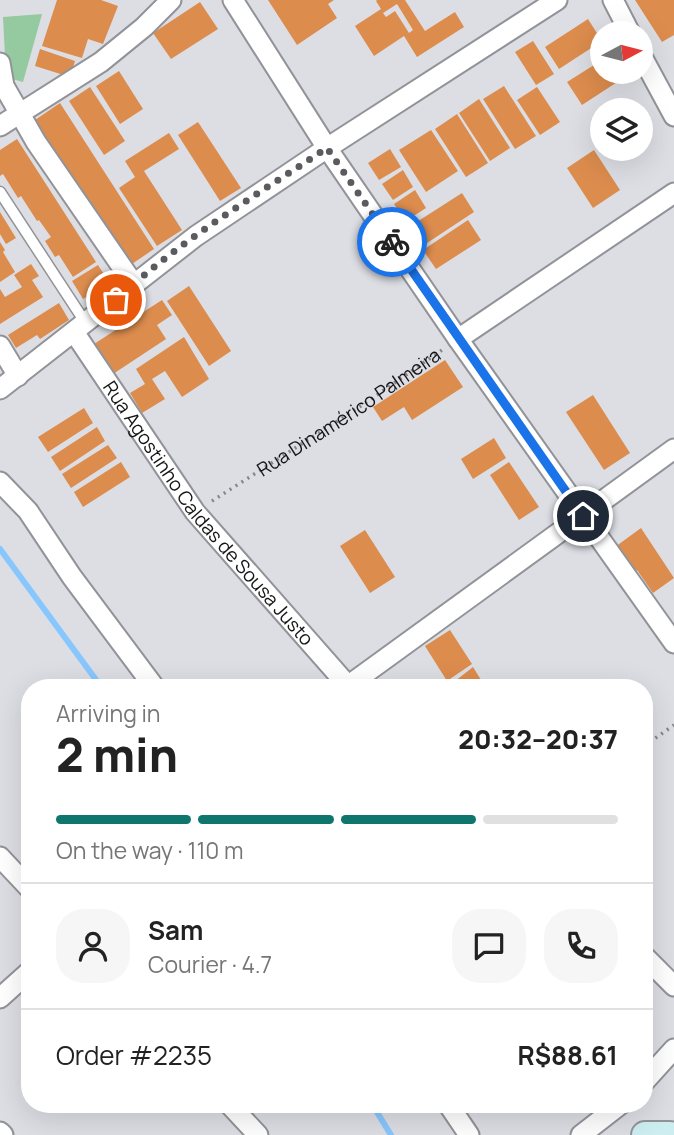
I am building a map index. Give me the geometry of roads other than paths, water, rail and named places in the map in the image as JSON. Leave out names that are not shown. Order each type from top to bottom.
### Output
[{"type":"main road","points":[[645,1135],[670,1135]]},
{"type":"street","points":[[0,126],[101,62],[144,27],[171,0]]},
{"type":"street","points":[[233,0],[327,148],[458,339],[674,643]]},
{"type":"street","points":[[0,389],[196,236],[557,0]]},
{"type":"street","points":[[612,0],[623,21]]},
{"type":"street","points":[[0,63],[4,86],[43,153],[134,283]]},
{"type":"street","points":[[653,77],[674,116]]},
{"type":"street","name":"Rua Dinamérico Palmeira","points":[[458,339],[674,193]]},
{"type":"street","name":"Rua Agostinho Caldas de Sousa Justo","points":[[79,327],[195,512],[340,679]]},
{"type":"street","points":[[0,346],[18,376]]},
{"type":"street","points":[[358,679],[674,449]]},
{"type":"street","points":[[0,482],[28,511],[72,577],[148,679]]},
{"type":"street","points":[[0,857],[21,879]]},
{"type":"street","points":[[653,965],[674,986]]},
{"type":"street","points":[[0,998],[21,979]]},
{"type":"street","points":[[653,1072],[674,1049]]},
{"type":"street","points":[[237,1113],[258,1135]]},
{"type":"street","points":[[453,1113],[469,1135]]},
{"type":"street","points":[[582,1135],[610,1113]]},
{"type":"lane","points":[[0,192],[79,327]]},
{"type":"waterway","points":[[0,549],[95,679]]},
{"type":"waterway","points":[[378,1113],[391,1135]]}]
